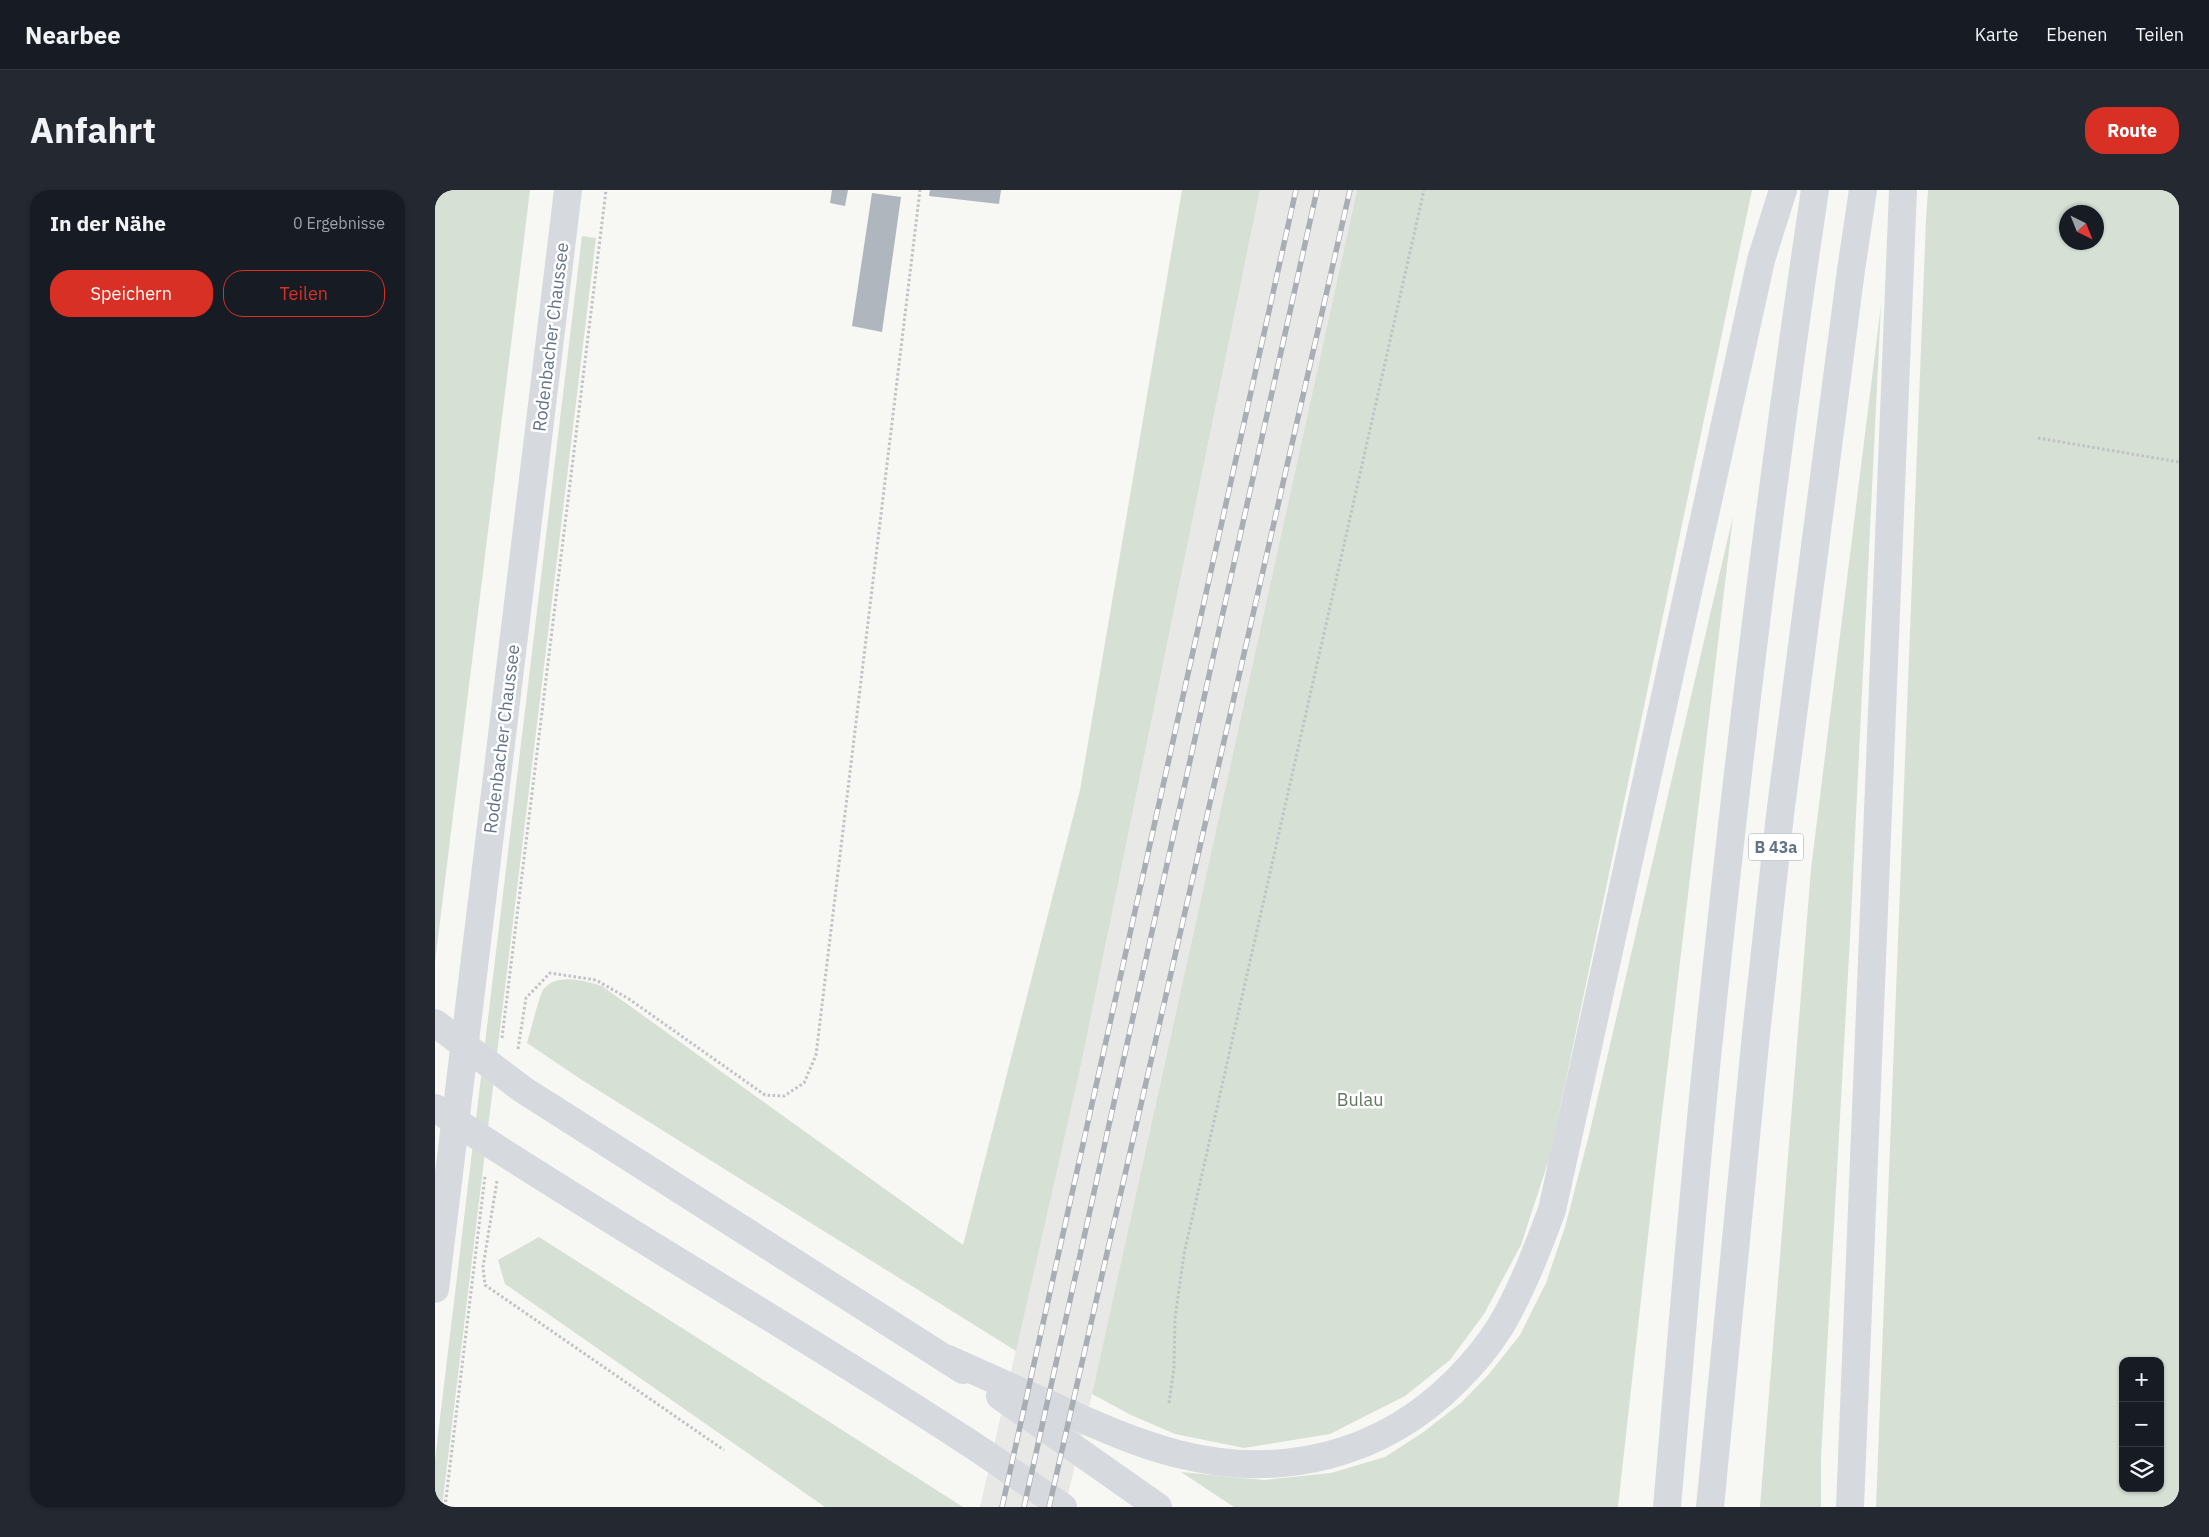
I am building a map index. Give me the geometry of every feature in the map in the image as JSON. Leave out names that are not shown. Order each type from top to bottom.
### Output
[{"type":"main road","name":"Rodenbacher Chaussee","points":[[435,1289],[569,190]]},
{"type":"main road","points":[[948,1359],[1122,1437],[1178,1454],[1218,1462],[1268,1465],[1316,1458],[1368,1442],[1424,1410],[1474,1362],[1499,1328],[1522,1286],[1552,1210],[1761,260],[1783,190]]},
{"type":"main road","name":"B 43a","points":[[1667,1507],[1709,1042],[1733,824],[1763,573],[1815,190]]},
{"type":"main road","name":"B 43a","points":[[1710,1507],[1756,1034],[1780,815],[1847,299],[1863,190]]},
{"type":"main road","points":[[1850,1507],[1903,190]]},
{"type":"main road","points":[[435,1023],[522,1088],[948,1359],[1158,1507]]},
{"type":"main road","points":[[435,1108],[497,1166],[807,1340],[961,1437],[1063,1507]]},
{"type":"path","points":[[502,1042],[606,190]]},
{"type":"path","points":[[517,1056],[525,998],[550,973],[595,980],[629,999],[765,1095],[784,1096],[803,1083],[816,1055],[920,190]]},
{"type":"path","points":[[1169,1404],[1174,1368],[1175,1318],[1185,1254],[1424,190]]},
{"type":"path","points":[[2038,438],[2179,462]]},
{"type":"path","points":[[497,1166],[483,1267],[485,1285],[723,1450]]},
{"type":"path","points":[[445,1507],[497,1166]]},
{"type":"shaded area","points":[[1260,190],[1357,190],[1092,1394],[1065,1507],[980,1507],[1081,1065]]},
{"type":"green space","points":[[435,190],[530,190],[435,962]]},
{"type":"green space","points":[[1182,190],[1260,190],[1081,1065],[1016,1351],[582,1080],[527,1043],[541,994],[549,984],[555,981],[571,979],[602,986],[963,1245],[1080,790]]},
{"type":"green space","name":"Bulau","points":[[1357,190],[1752,190],[1550,1156],[1521,1245],[1484,1314],[1450,1360],[1405,1396],[1330,1434],[1244,1448],[1175,1434],[1131,1415],[1092,1394]]},
{"type":"green space","points":[[1928,190],[2179,190],[2179,1507],[1876,1507]]},
{"type":"green space","points":[[582,236],[596,238],[442,1507],[435,1507],[435,1460]]},
{"type":"green space","points":[[1881,305],[1850,938],[1821,1458],[1821,1507],[1760,1507],[1811,869]]},
{"type":"green space","points":[[1733,516],[1656,1164],[1618,1507],[1234,1507],[1181,1472],[1264,1480],[1331,1473],[1385,1457],[1422,1433],[1461,1403],[1489,1374],[1520,1335],[1546,1283],[1565,1227],[1589,1135]]},
{"type":"green space","points":[[539,1237],[963,1507],[825,1507],[505,1284],[498,1260]]},
{"type":"building","points":[[832,190],[848,190],[845,206],[830,203]]},
{"type":"building","points":[[930,190],[1001,190],[999,204],[929,196]]},
{"type":"building","points":[[872,193],[901,197],[882,332],[852,326]]},
{"type":"railway","points":[[1002,1507],[1296,190]]},
{"type":"railway","points":[[1024,1507],[1317,190]]},
{"type":"railway","points":[[1049,1507],[1350,190]]}]
